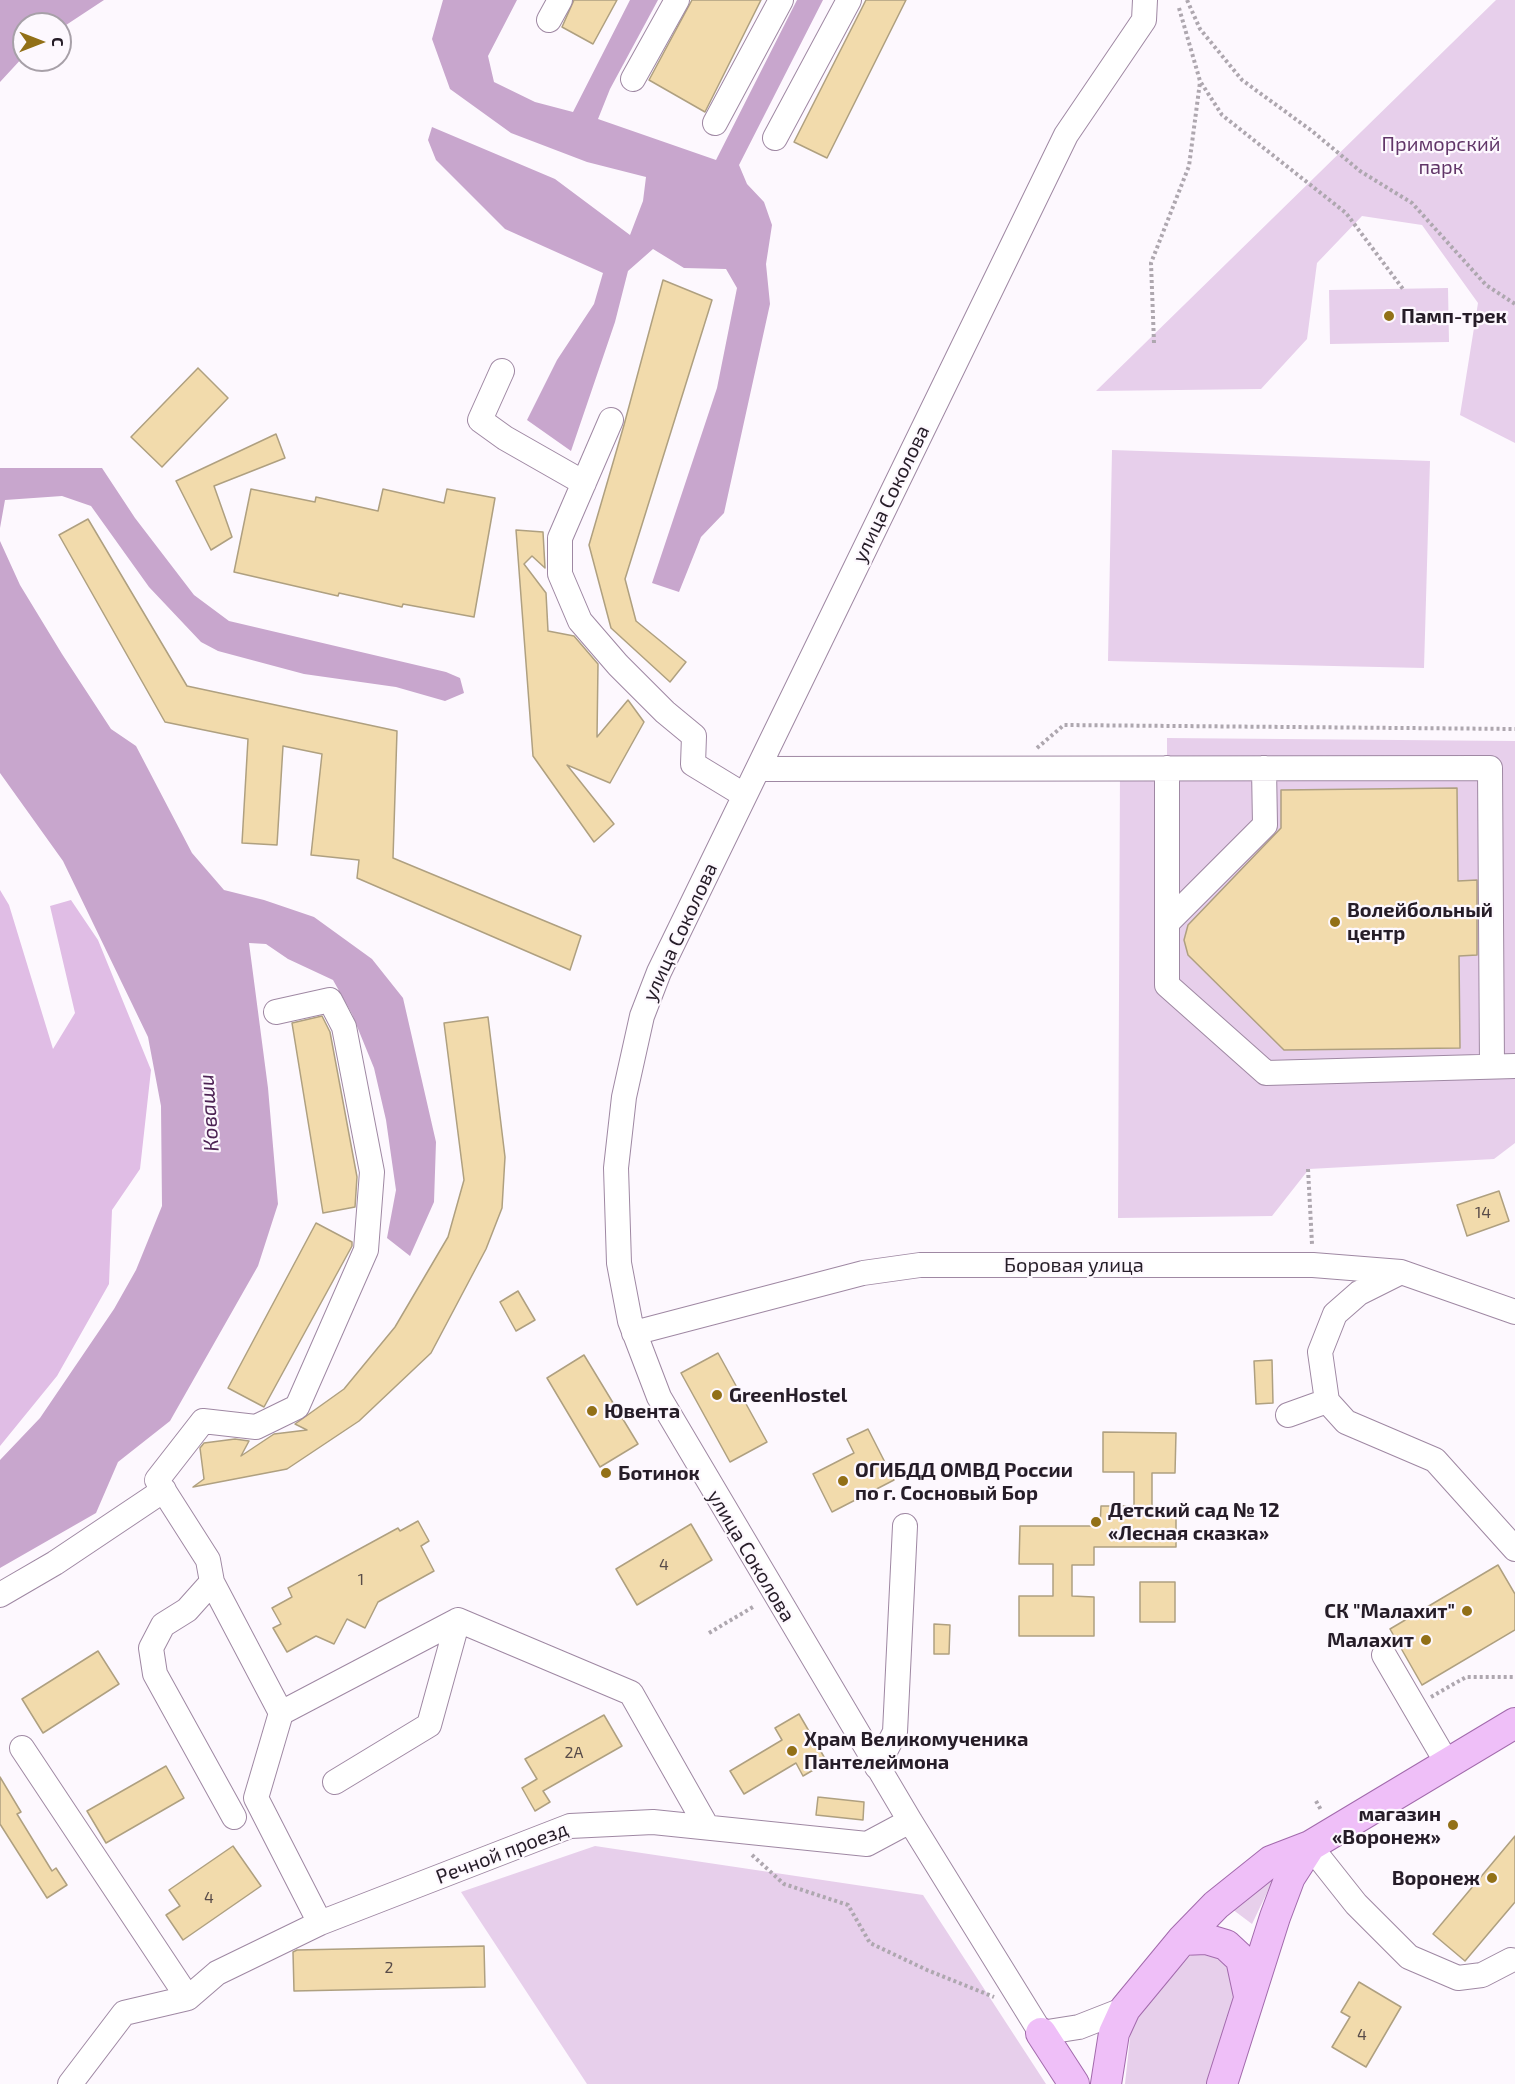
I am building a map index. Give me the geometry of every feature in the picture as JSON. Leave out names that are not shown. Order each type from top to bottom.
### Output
[{"type":"main road","points":[[1106,2084],[1114,2033],[1125,2009],[1182,1940],[1216,1905],[1270,1861],[1310,1846],[1515,1723]]},
{"type":"main road","points":[[1222,2084],[1249,1996],[1290,1877],[1310,1846]]},
{"type":"main road","points":[[1182,1940],[1206,1939],[1226,1946],[1241,1959],[1249,1996]]},
{"type":"main road","points":[[1041,2033],[1074,2084]]},
{"type":"street","points":[[633,79],[677,0]]},
{"type":"street","points":[[715,123],[781,0]]},
{"type":"street","points":[[775,138],[849,0]]},
{"type":"street","name":"улица Соколова","points":[[1041,2033],[877,1767],[658,1397],[634,1333],[619,1263],[616,1168],[624,1097],[642,1016],[658,972],[1066,135],[1144,10]]},
{"type":"street","points":[[502,371],[480,420],[505,438],[584,483]]},
{"type":"street","points":[[610,420],[560,538],[560,574],[580,621],[618,665],[693,736],[693,764],[744,795]]},
{"type":"street","points":[[758,769],[1014,768],[1167,768],[1490,768],[1504,1066],[1266,1073],[1167,985],[1167,768]]},
{"type":"street","points":[[1167,923],[1265,825],[1264,768]]},
{"type":"street","points":[[276,1012],[330,1000],[344,1027],[372,1172],[366,1250],[297,1407],[256,1427],[203,1421],[157,1479],[208,1560],[212,1582],[280,1713],[256,1798],[282,1854],[320,1923]]},
{"type":"street","name":"Боровая улица","points":[[634,1333],[863,1273],[920,1265],[1313,1265],[1401,1272],[1515,1312]]},
{"type":"street","points":[[1401,1272],[1359,1293],[1335,1314],[1320,1352],[1327,1401],[1346,1422],[1435,1460],[1515,1549]]},
{"type":"street","points":[[1288,1415],[1327,1401]]},
{"type":"street","points":[[0,1595],[55,1563],[164,1490]]},
{"type":"street","points":[[877,1767],[896,1731],[905,1526]]},
{"type":"street","points":[[212,1582],[187,1610],[163,1625],[152,1648],[155,1674],[234,1817]]},
{"type":"street","points":[[280,1713],[458,1620]]},
{"type":"street","points":[[335,1782],[429,1725],[458,1620]]},
{"type":"street","points":[[458,1620],[631,1693],[716,1829]]},
{"type":"street","points":[[1384,1655],[1447,1763]]},
{"type":"street","points":[[22,1748],[188,1998],[124,2013],[70,2084]]},
{"type":"street","name":"Речной проезд","points":[[188,1998],[217,1972],[320,1923],[570,1826],[652,1822],[867,1844],[910,1821]]},
{"type":"street","points":[[1310,1846],[1356,1904],[1409,1957],[1458,1978],[1482,1975],[1514,1958]]},
{"type":"street","points":[[1041,2033],[1079,2027],[1125,2009]]},
{"type":"path","points":[[1187,0],[1200,28],[1242,80],[1360,171],[1412,203],[1486,285],[1515,304]]},
{"type":"path","points":[[1179,8],[1200,81],[1222,115],[1346,213],[1403,289]]},
{"type":"path","points":[[1154,343],[1151,263],[1189,166],[1200,81]]},
{"type":"path","points":[[1014,768],[1064,724],[1515,729]]},
{"type":"path","points":[[1308,1169],[1313,1265]]},
{"type":"path","points":[[709,1633],[753,1607]]},
{"type":"path","points":[[1414,1707],[1466,1677],[1515,1677]]},
{"type":"path","points":[[1316,1801],[1323,1813]]},
{"type":"path","points":[[716,1829],[784,1884],[848,1905],[870,1943],[927,1971],[1001,2000]]},
{"type":"green space","name":"Приморский парк","points":[[1496,0],[1515,0],[1515,443],[1460,415],[1478,303],[1422,225],[1362,216],[1317,263],[1307,339],[1261,389],[1096,391]]},
{"type":"green space","name":"Памп-трек","points":[[1448,288],[1449,342],[1330,344],[1329,290]]},
{"type":"green space","points":[[1112,450],[1430,461],[1424,668],[1108,661]]},
{"type":"green space","points":[[1167,738],[1515,741],[1515,1143],[1494,1159],[1309,1169],[1272,1216],[1118,1218],[1120,768],[1167,768]]},
{"type":"green space","points":[[595,1846],[923,1895],[1046,2084],[587,2084],[461,1892]]},
{"type":"green space","points":[[1275,1876],[1252,1924],[1232,1909]]},
{"type":"green space","points":[[1201,1950],[1224,1961],[1231,1974],[1233,1987],[1233,2004],[1208,2084],[1125,2084],[1131,2028],[1145,2005],[1190,1956]]},
{"type":"shaded area","points":[[0,890],[9,905],[53,1049],[75,1013],[50,906],[71,900],[98,940],[151,1070],[140,1169],[112,1210],[109,1284],[57,1376],[0,1446]]},
{"type":"water","points":[[0,0],[104,0],[72,21],[72,12],[12,12],[12,69],[0,82]]},
{"type":"water","points":[[443,0],[517,0],[488,56],[494,82],[535,102],[573,112],[630,0],[658,0],[610,89],[598,119],[716,160],[797,0],[823,0],[739,165],[747,184],[764,202],[772,225],[766,264],[770,304],[724,513],[701,537],[679,592],[652,583],[717,388],[737,288],[726,269],[684,268],[653,249],[628,271],[615,322],[571,451],[527,420],[557,360],[594,304],[603,273],[505,229],[436,160],[428,140],[432,127],[555,179],[630,235],[643,201],[646,177],[587,162],[511,133],[450,89],[432,39]]},
{"type":"water","points":[[0,468],[102,468],[135,518],[194,595],[229,621],[446,672],[460,678],[464,693],[445,701],[396,687],[304,674],[218,651],[201,642],[149,587],[91,506],[62,496],[5,500],[0,528]]},
{"type":"water","name":"Коваши","points":[[0,541],[20,585],[62,654],[111,729],[136,746],[192,853],[224,890],[264,900],[314,917],[372,959],[403,998],[436,1142],[434,1202],[410,1256],[387,1238],[396,1190],[386,1120],[374,1068],[352,1014],[333,980],[288,959],[266,944],[249,943],[268,1088],[278,1204],[258,1266],[170,1421],[118,1462],[96,1513],[0,1568],[0,1460],[40,1418],[114,1309],[136,1270],[162,1206],[161,1106],[148,1037],[63,861],[0,773]]},
{"type":"building","points":[[574,0],[617,0],[593,44],[562,27]]},
{"type":"building","points":[[692,0],[761,0],[705,112],[649,80]]},
{"type":"building","points":[[866,0],[906,0],[827,158],[794,142]]},
{"type":"building","points":[[663,280],[712,300],[625,579],[636,621],[686,662],[670,682],[611,628],[589,545]]},
{"type":"building","points":[[198,368],[228,398],[162,467],[131,437]]},
{"type":"building","points":[[276,434],[285,458],[214,486],[232,537],[211,550],[176,481]]},
{"type":"building","points":[[251,489],[315,502],[316,497],[378,511],[383,489],[444,503],[447,489],[495,498],[474,617],[403,604],[402,607],[339,593],[338,596],[234,572]]},
{"type":"building","points":[[88,519],[187,686],[397,731],[393,858],[581,936],[570,970],[357,878],[359,860],[311,855],[322,754],[283,746],[277,845],[242,843],[248,739],[165,722],[59,535]]},
{"type":"building","points":[[516,530],[543,532],[545,568],[532,556],[524,564],[546,593],[548,631],[574,636],[598,664],[597,737],[628,700],[644,722],[610,783],[567,765],[614,824],[594,842],[533,756]]},
{"type":"building","name":"Волейбольный центр","points":[[1457,788],[1458,881],[1477,880],[1477,955],[1459,956],[1460,1048],[1284,1050],[1188,955],[1184,940],[1188,925],[1281,828],[1281,790]]},
{"type":"building","points":[[322,1016],[330,1032],[357,1177],[355,1207],[323,1213],[292,1023]]},
{"type":"building","points":[[488,1017],[505,1157],[502,1208],[486,1249],[431,1353],[359,1421],[287,1469],[193,1487],[204,1479],[200,1448],[204,1443],[235,1439],[249,1441],[241,1456],[274,1434],[307,1430],[295,1424],[344,1389],[395,1327],[448,1237],[464,1180],[444,1023]]},
{"type":"building","points":[[1499,1191],[1509,1221],[1467,1236],[1457,1205]]},
{"type":"building","points":[[316,1223],[352,1242],[352,1246],[264,1407],[228,1388]]},
{"type":"building","points":[[518,1291],[535,1320],[516,1331],[500,1302]]},
{"type":"building","name":"GreenHostel","points":[[718,1353],[767,1442],[730,1462],[681,1373]]},
{"type":"building","name":"Ювента","points":[[584,1355],[638,1444],[600,1467],[547,1378]]},
{"type":"building","points":[[1272,1360],[1273,1403],[1256,1404],[1254,1361]]},
{"type":"building","points":[[868,1429],[894,1480],[832,1512],[813,1474],[854,1453],[847,1439]]},
{"type":"building","points":[[1103,1432],[1176,1433],[1175,1473],[1152,1473],[1152,1507],[1176,1507],[1176,1547],[1094,1547],[1094,1565],[1072,1565],[1072,1596],[1094,1597],[1094,1636],[1019,1636],[1019,1596],[1053,1596],[1053,1564],[1019,1564],[1020,1526],[1100,1526],[1101,1506],[1134,1506],[1134,1472],[1103,1472]]},
{"type":"building","points":[[418,1521],[429,1541],[421,1546],[434,1571],[378,1602],[365,1628],[347,1619],[334,1644],[316,1636],[287,1652],[273,1628],[281,1624],[272,1608],[292,1597],[288,1588],[398,1528],[400,1531]]},
{"type":"building","points":[[691,1524],[712,1560],[637,1605],[616,1569]]},
{"type":"building","name":"СК \"Малахит\"","points":[[1498,1565],[1515,1594],[1515,1630],[1422,1685],[1390,1629]]},
{"type":"building","points":[[1140,1582],[1175,1582],[1175,1622],[1140,1622]]},
{"type":"building","points":[[934,1624],[950,1625],[949,1654],[934,1654]]},
{"type":"building","points":[[98,1651],[119,1684],[43,1733],[22,1699]]},
{"type":"building","name":"Храм Великомученика Пантелеймона","points":[[799,1714],[827,1762],[803,1776],[796,1763],[744,1794],[730,1771],[782,1740],[775,1728]]},
{"type":"building","points":[[604,1715],[622,1746],[543,1791],[550,1802],[535,1811],[522,1788],[537,1779],[525,1759]]},
{"type":"building","points":[[166,1766],[184,1798],[106,1843],[87,1811]]},
{"type":"building","points":[[0,1777],[21,1812],[17,1814],[52,1871],[56,1868],[67,1885],[47,1898],[0,1824]]},
{"type":"building","points":[[818,1797],[864,1802],[863,1820],[816,1815]]},
{"type":"building","points":[[1515,1836],[1515,1902],[1465,1961],[1433,1934]]},
{"type":"building","points":[[233,1846],[261,1886],[183,1940],[166,1915],[180,1906],[169,1890]]},
{"type":"building","points":[[484,1946],[485,1987],[294,1991],[293,1952],[297,1950]]},
{"type":"building","points":[[1359,1982],[1401,2007],[1366,2067],[1332,2047],[1350,2017],[1341,2012]]},
{"type":"place","name":"Памп-трек","points":[[1389,316]]},
{"type":"place","name":"Волейбольный центр","points":[[1335,922]]},
{"type":"place","name":"GreenHostel","points":[[717,1395]]},
{"type":"place","name":"Ювента","points":[[592,1411]]},
{"type":"place","name":"Ботинок","points":[[606,1473]]},
{"type":"place","name":"ОГИБДД ОМВД России по г. Сосновый Бор","points":[[843,1481]]},
{"type":"place","name":"Детский сад № 12 «Лесная сказка»","points":[[1096,1522]]},
{"type":"place","name":"СК \"Малахит\"","points":[[1467,1611]]},
{"type":"place","name":"Малахит","points":[[1426,1640]]},
{"type":"place","name":"Храм Великомученика Пантелеймона","points":[[792,1751]]},
{"type":"place","name":"магазин «Воронеж»","points":[[1453,1825]]},
{"type":"place","name":"Воронеж","points":[[1492,1878]]}]
